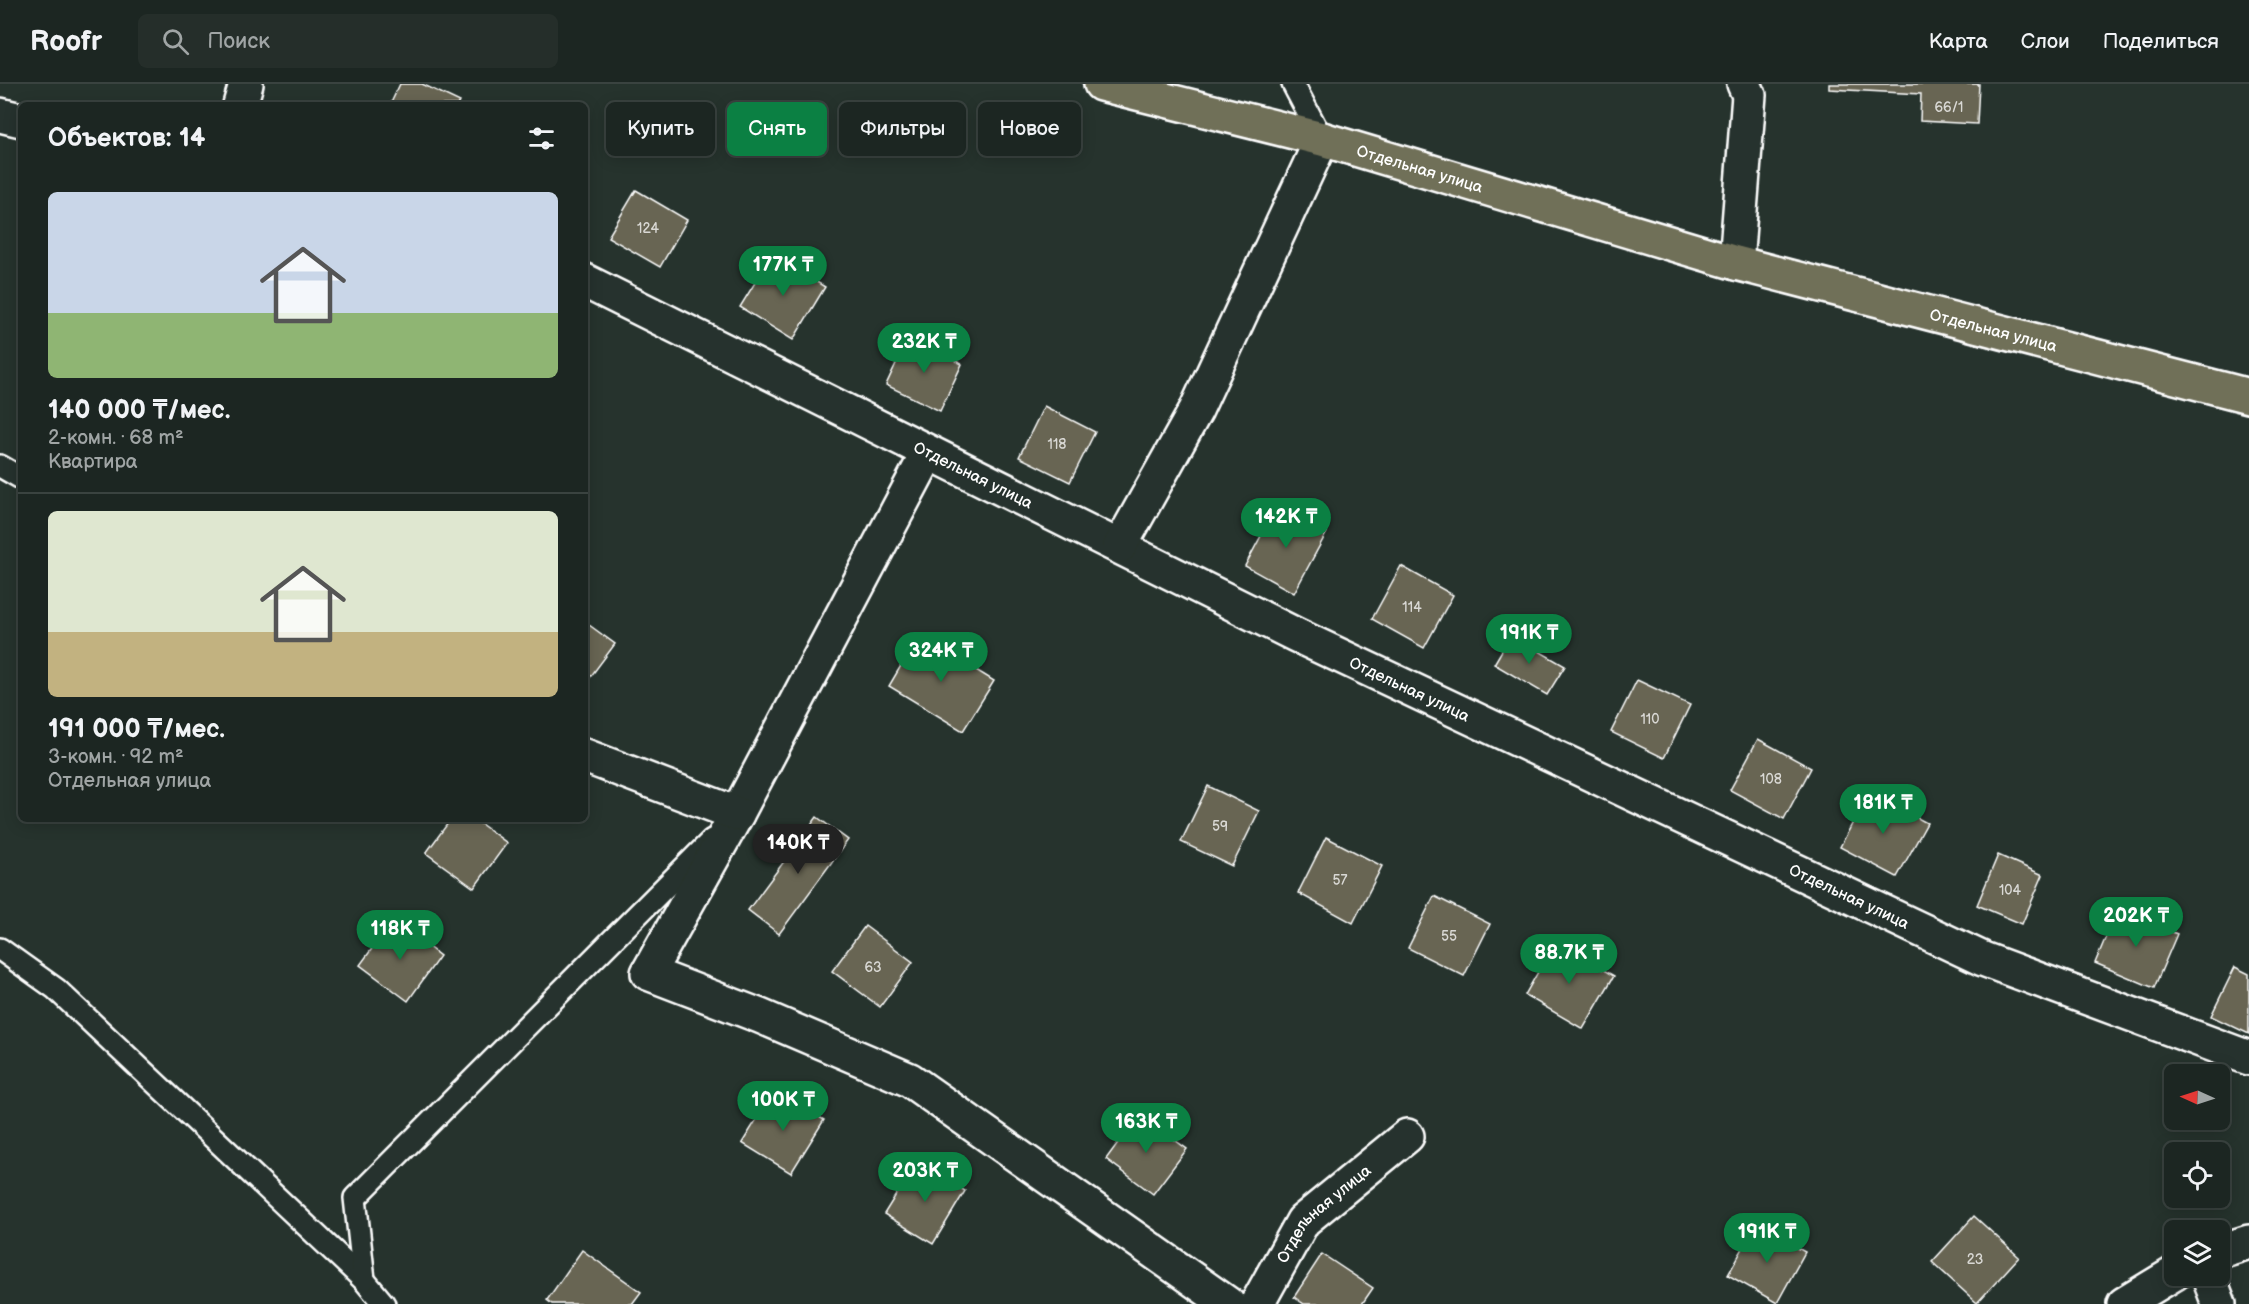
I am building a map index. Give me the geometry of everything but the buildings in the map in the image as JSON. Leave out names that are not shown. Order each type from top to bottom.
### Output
[{"type":"main road","name":"Отдельная улица","points":[[1101,84],[1322,139],[1736,262],[2249,396]]},
{"type":"street","points":[[241,102],[246,84]]},
{"type":"street","points":[[1736,262],[1749,95],[1744,84]]},
{"type":"street","points":[[0,116],[18,119]]},
{"type":"street","points":[[1120,546],[1196,410],[1322,139]]},
{"type":"street","name":"Отдельная улица","points":[[588,283],[1296,634],[1983,959],[2249,1058]]},
{"type":"street","points":[[928,453],[737,814],[648,974],[760,1016],[910,1080],[1228,1304]]},
{"type":"street","points":[[588,757],[737,814]]},
{"type":"street","name":"Отдельная улица","points":[[1257,1304],[1303,1221],[1407,1136]]},
{"type":"street","points":[[2230,1248],[2249,1242]]},
{"type":"street","points":[[2124,1304],[2164,1280]]},
{"type":"street","points":[[2212,1286],[2219,1304]]},
{"type":"lane","points":[[1293,84],[1322,139]]},
{"type":"lane","points":[[0,466],[18,476]]},
{"type":"lane","points":[[364,1280],[355,1198],[737,814]]},
{"type":"lane","points":[[0,949],[57,989],[364,1280],[384,1304]]}]
